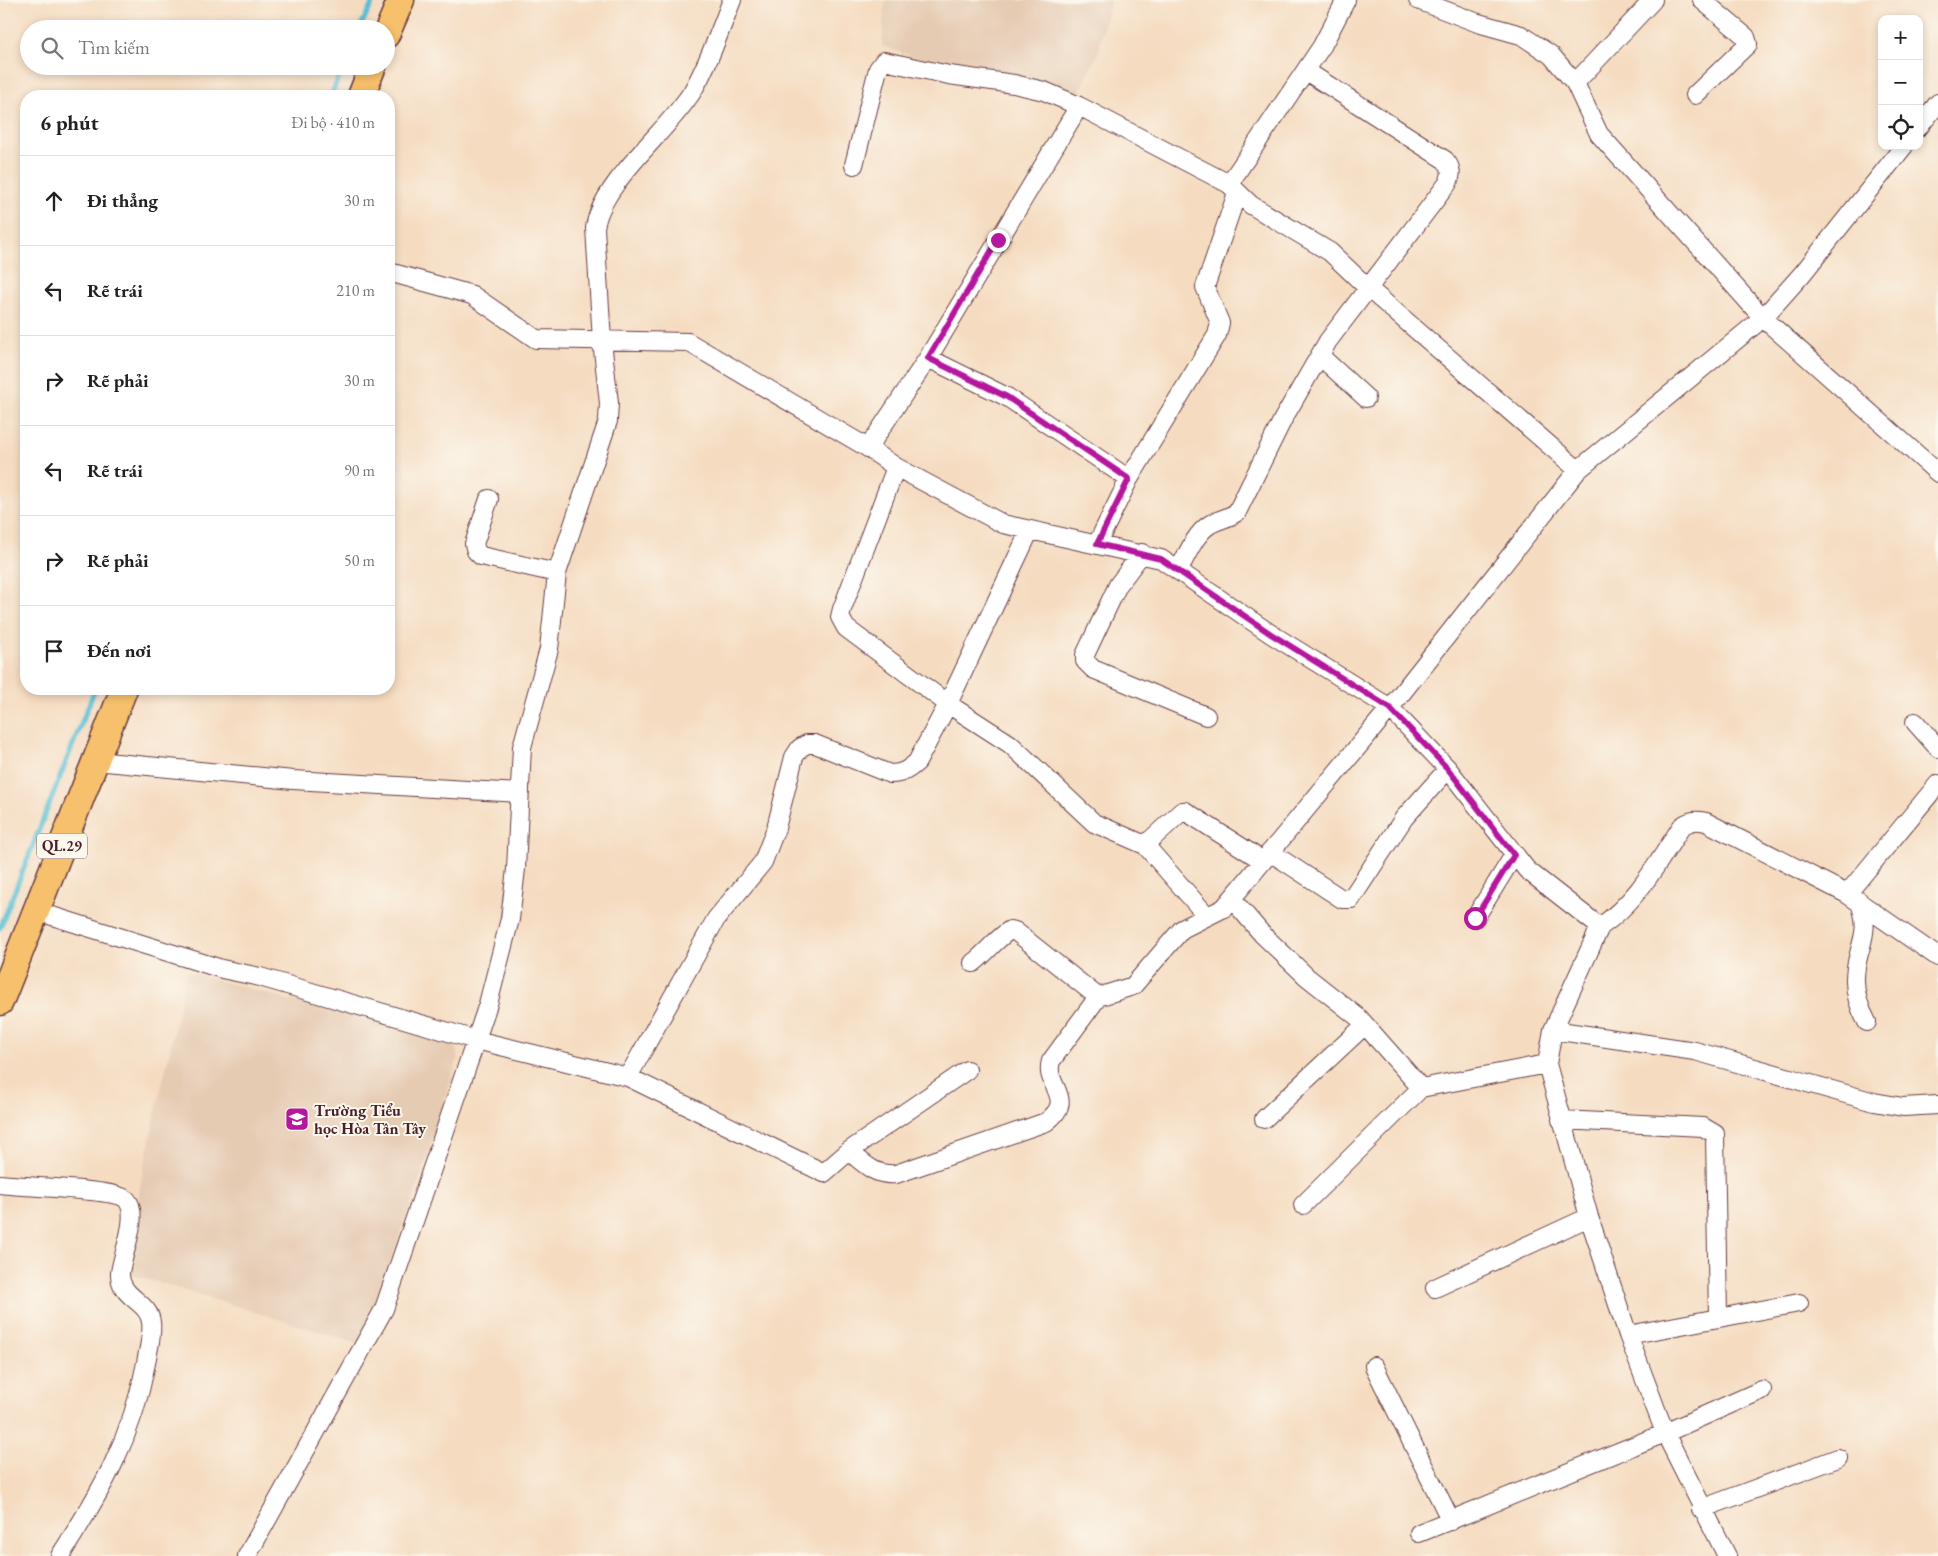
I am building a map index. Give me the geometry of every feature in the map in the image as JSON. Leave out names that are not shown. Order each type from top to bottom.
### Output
[{"type":"highway","points":[[392,20],[401,0]]},
{"type":"highway","points":[[363,90],[369,75]]},
{"type":"highway","name":"QL.29","points":[[0,1002],[122,695]]},
{"type":"street","points":[[247,1556],[384,1309],[491,995],[510,920],[522,747],[549,649],[557,574],[608,422],[609,403],[602,341],[595,228],[596,217],[607,196],[691,93],[732,0]]},
{"type":"street","points":[[1097,544],[1129,479],[1220,329],[1219,318],[1209,300],[1206,287],[1233,188],[1326,40],[1346,0]]},
{"type":"street","points":[[1420,0],[1478,23],[1521,35],[1551,54],[1575,83],[1600,134],[1762,318],[1938,473]]},
{"type":"street","points":[[1575,83],[1653,0]]},
{"type":"street","points":[[1695,95],[1748,44],[1746,37],[1702,0]]},
{"type":"street","points":[[854,165],[878,69],[884,61],[949,75],[1030,87],[1079,106],[1233,188],[1264,213],[1330,252],[1368,289],[1578,470]]},
{"type":"street","points":[[1178,571],[1202,530],[1210,524],[1230,518],[1237,512],[1283,419],[1320,356],[1345,318],[1448,183],[1451,170],[1446,160],[1306,71]]},
{"type":"street","points":[[1923,122],[1938,103]]},
{"type":"street","points":[[868,448],[928,358],[1079,106]]},
{"type":"street","points":[[849,1151],[875,1172],[886,1175],[896,1174],[1046,1122],[1053,1116],[1060,1103],[1060,1097],[1050,1071],[1051,1061],[1098,997],[1133,986],[1182,929],[1224,908],[1390,708],[1578,470],[1762,318],[1803,273],[1901,150]]},
{"type":"street","points":[[395,274],[472,295],[536,339],[688,342],[868,448],[896,467],[1003,524],[1142,553],[1161,559],[1271,634],[1390,708],[1448,769],[1527,870],[1600,927]]},
{"type":"street","points":[[1320,356],[1366,398]]},
{"type":"street","points":[[928,358],[1007,397],[1129,479]]},
{"type":"street","points":[[896,467],[840,616],[846,628],[948,704],[1010,744],[1094,823],[1145,845],[1207,916]]},
{"type":"street","points":[[489,499],[474,544],[476,551],[481,556],[557,574]]},
{"type":"street","points":[[628,1077],[716,919],[757,869],[767,853],[790,767],[800,748],[807,744],[815,744],[890,774],[900,774],[917,762],[948,704],[1030,530]]},
{"type":"street","points":[[1142,553],[1111,597],[1086,655],[1086,661],[1093,670],[1206,716]]},
{"type":"street","points":[[1915,722],[1938,748]]},
{"type":"street","points":[[96,761],[313,782],[520,793]]},
{"type":"street","points":[[1145,845],[1182,811],[1185,811],[1342,899],[1351,899],[1404,818],[1448,769]]},
{"type":"street","points":[[1853,898],[1938,784]]},
{"type":"street","points":[[1727,1556],[1701,1509],[1665,1433],[1628,1335],[1589,1216],[1547,1064],[1553,1030],[1600,927],[1620,912],[1636,896],[1682,826],[1689,821],[1706,822],[1853,898],[1938,957]]},
{"type":"street","points":[[1475,918],[1514,855]]},
{"type":"street","points":[[1853,898],[1864,914],[1866,925],[1855,981],[1857,1000],[1867,1022]]},
{"type":"street","points":[[1232,899],[1262,934],[1301,971],[1365,1025],[1421,1088]]},
{"type":"street","points":[[36,911],[222,969],[260,977],[377,1013],[476,1040],[628,1077],[824,1173],[849,1151],[967,1070]]},
{"type":"street","points":[[973,962],[986,953],[1010,930],[1098,997]]},
{"type":"street","points":[[1264,1119],[1365,1025]]},
{"type":"street","points":[[1553,1030],[1695,1051],[1874,1102],[1903,1107],[1938,1105]]},
{"type":"street","points":[[1303,1205],[1421,1088],[1547,1064]]},
{"type":"street","points":[[1561,1120],[1703,1127],[1715,1134],[1718,1318]]},
{"type":"street","points":[[0,1184],[35,1189],[97,1191],[118,1195],[127,1200],[132,1210],[120,1273],[121,1286],[129,1296],[148,1312],[151,1321],[144,1371],[129,1430],[116,1461],[90,1511],[60,1556]]},
{"type":"street","points":[[1435,1288],[1589,1216]]},
{"type":"street","points":[[1628,1335],[1799,1303]]},
{"type":"street","points":[[1374,1366],[1451,1520]]},
{"type":"street","points":[[1420,1533],[1665,1433],[1762,1390]]},
{"type":"street","points":[[1701,1509],[1838,1458]]},
{"type":"shaded area","points":[[885,0],[1110,0],[1098,53],[1076,99],[1024,76],[947,68],[882,46]]},
{"type":"shaded area","name":"Trường Tiểu học Hòa Tân Tây","points":[[187,972],[455,1044],[458,1058],[415,1195],[360,1344],[127,1273],[141,1180]]},
{"type":"waterway","points":[[364,20],[374,0]]},
{"type":"waterway","points":[[333,90],[339,75]]},
{"type":"waterway","points":[[0,928],[93,695]]},
{"type":"place","name":"Trường Tiểu học Hòa Tân Tây","points":[[297,1119]]},
{"type":"route","points":[[998,240],[928,358],[1007,397],[1129,479],[1097,544],[1142,553],[1161,559],[1271,634],[1390,708],[1448,769],[1514,855],[1475,918]]}]
